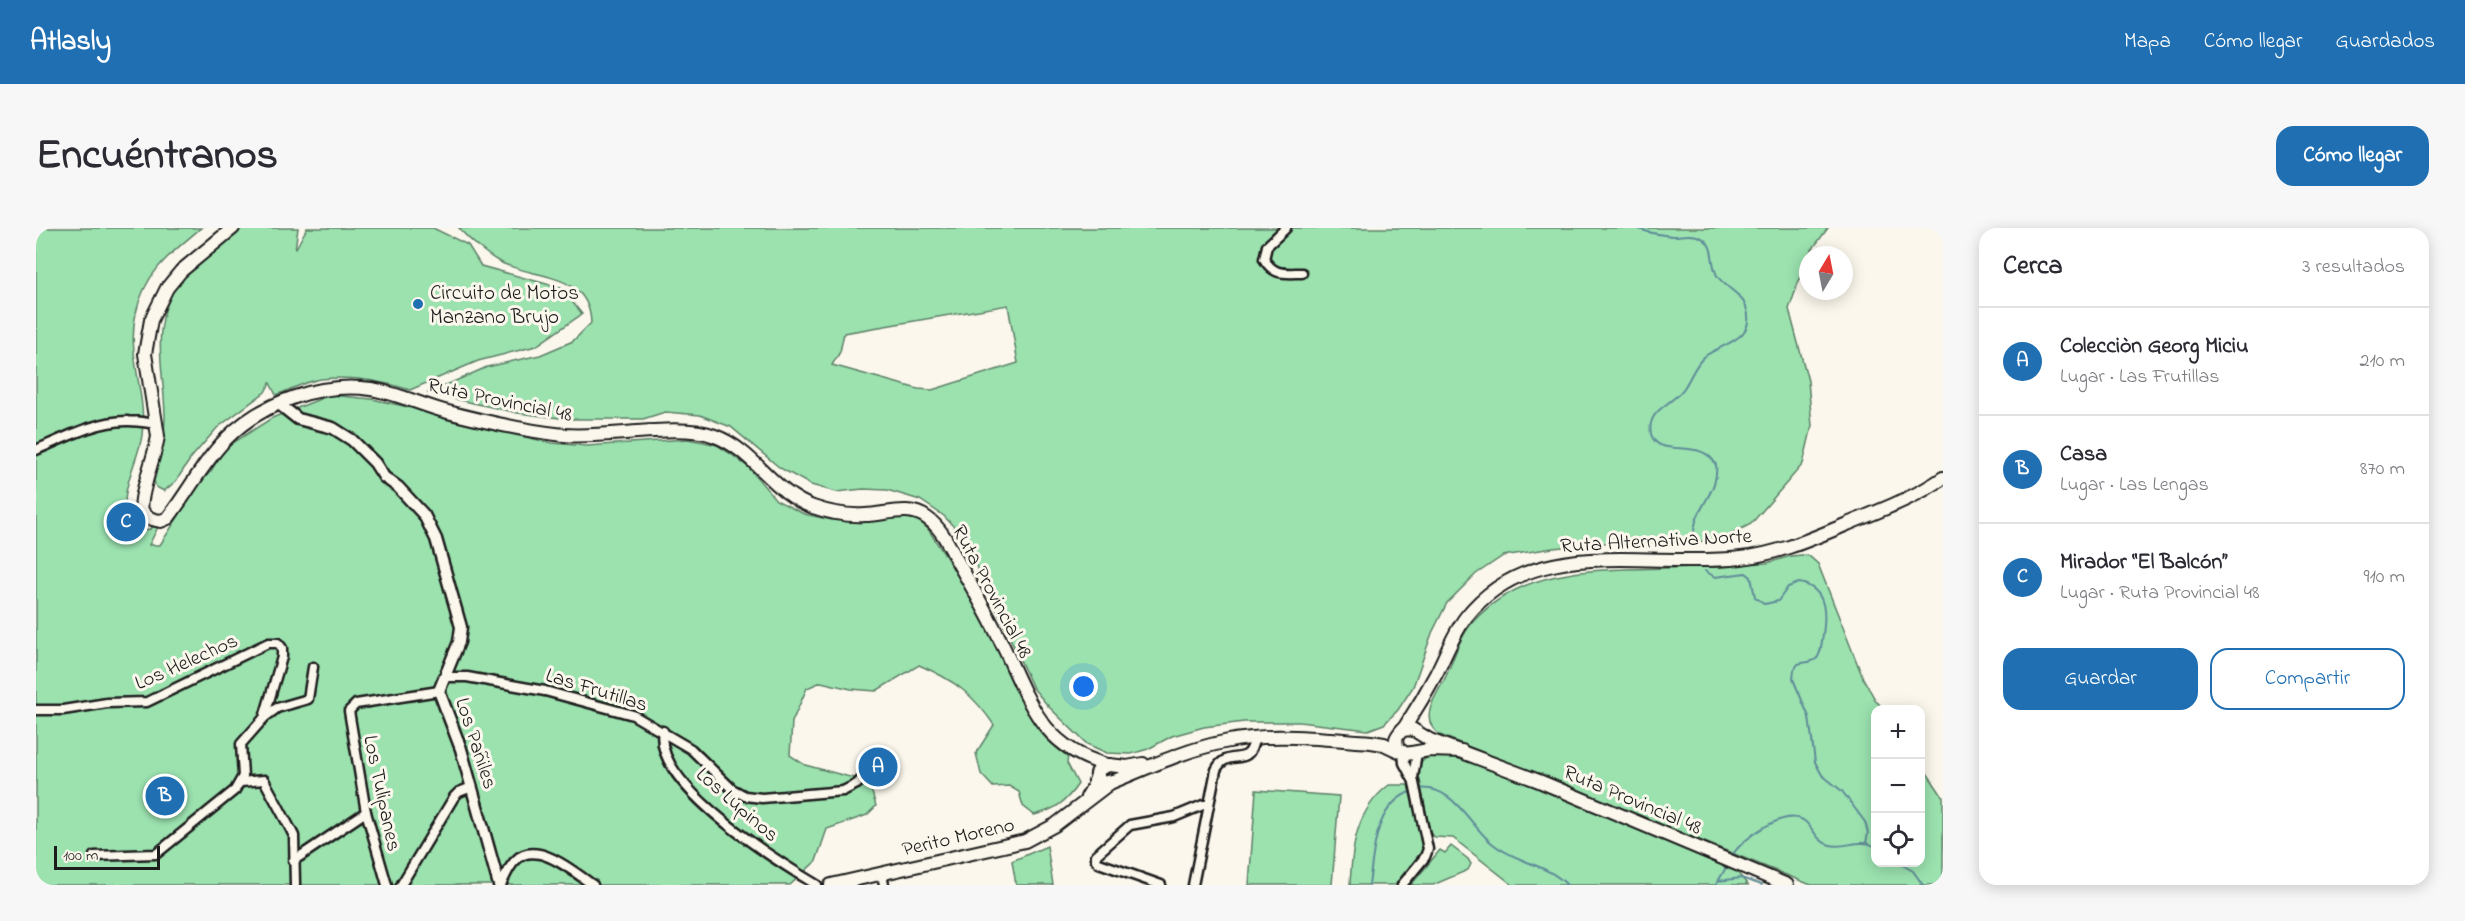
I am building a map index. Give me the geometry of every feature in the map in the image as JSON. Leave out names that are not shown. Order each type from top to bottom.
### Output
[{"type":"main road","name":"Ruta Provincial 48","points":[[233,228],[181,271],[167,288],[151,320],[145,354],[157,424],[156,449],[141,503],[143,513],[147,517],[161,521],[168,518],[216,450],[228,437],[279,404],[320,389],[347,387],[392,394],[450,412],[557,434],[584,436],[675,431],[713,435],[748,456],[784,492],[811,506],[851,515],[903,510],[925,516],[942,534],[1003,645],[1035,714],[1051,734],[1105,775],[1203,742],[1254,735],[1381,737],[1412,729],[1787,885]]},
{"type":"main road","name":"Ruta Alternativa Norte","points":[[1401,731],[1421,701],[1456,633],[1470,612],[1494,591],[1528,572],[1552,564],[1613,559],[1728,559],[1760,555],[1791,547],[1896,504],[1943,478]]},
{"type":"main road","name":"Ruta Alternativa Norte","points":[[1419,733],[1416,718],[1421,701]]},
{"type":"main road","points":[[1401,731],[1396,742],[1402,753]]},
{"type":"main road","points":[[1418,751],[1422,743],[1419,733]]},
{"type":"main road","name":"Ruta Provincial 48","points":[[1254,735],[1371,742],[1384,744],[1409,755],[1418,751],[1466,753]]},
{"type":"main road","name":"Perito Moreno","points":[[831,885],[883,879],[1025,841],[1055,825],[1083,802],[1105,775]]},
{"type":"street","points":[[1286,228],[1267,246],[1264,259],[1269,268],[1280,273],[1302,273]]},
{"type":"street","name":"Los Pañiles","points":[[279,404],[298,420],[328,427],[356,443],[375,463],[384,477],[398,487],[424,515],[432,529],[460,618],[460,637],[439,691],[461,748],[500,885]]},
{"type":"street","points":[[36,450],[72,435],[114,423],[128,421],[157,424]]},
{"type":"street","name":"Los Helechos","points":[[36,710],[63,710],[107,703],[147,702],[265,644],[278,643],[283,654],[264,718]]},
{"type":"street","points":[[94,856],[156,854],[235,790],[244,772],[240,754],[241,744],[264,718],[277,708],[308,699],[313,667]]},
{"type":"street","name":"Las Frutillas","points":[[446,677],[467,677],[551,692],[626,712],[663,731],[696,752],[732,789],[750,797],[843,791],[857,784],[880,760]]},
{"type":"street","name":"Los Tulipanes","points":[[387,885],[366,812],[349,716],[350,708],[356,704],[439,691]]},
{"type":"street","name":"Los Lupinos","points":[[663,731],[662,747],[690,792],[764,852],[817,885]]},
{"type":"street","points":[[1193,885],[1217,766],[1226,759],[1248,754],[1252,750],[1254,735]]},
{"type":"street","points":[[1402,885],[1425,857],[1428,849],[1414,783],[1413,769],[1418,751]]},
{"type":"street","points":[[1402,753],[1404,763],[1414,783]]},
{"type":"street","points":[[241,782],[260,779],[266,782],[294,836],[295,885]]},
{"type":"street","points":[[400,885],[454,797],[459,792],[472,787]]},
{"type":"street","points":[[1161,885],[1099,863],[1096,861],[1096,855],[1133,824],[1171,818],[1209,802]]},
{"type":"street","points":[[293,861],[366,812]]},
{"type":"street","points":[[500,885],[517,858],[536,853],[552,858],[593,885]]},
{"type":"green space","points":[[36,228],[201,228],[169,256],[152,275],[136,313],[133,344],[143,419],[140,447],[125,499],[126,511],[132,522],[143,530],[150,529],[161,521],[149,545],[160,545],[189,495],[211,471],[225,448],[272,418],[330,395],[372,399],[417,409],[452,421],[552,443],[587,446],[687,439],[717,445],[749,468],[776,500],[804,514],[832,520],[901,516],[919,521],[928,529],[1003,645],[1054,743],[1059,748],[1069,749],[1067,763],[1078,784],[1059,804],[1048,811],[1034,815],[1023,806],[1019,792],[1009,786],[993,787],[981,774],[976,753],[994,725],[962,689],[943,676],[919,665],[876,691],[851,689],[821,682],[807,688],[792,722],[790,755],[805,765],[869,782],[876,806],[867,815],[827,829],[816,861],[790,885],[36,885]]},
{"type":"green space","name":"Circuito de Motos Manzano Brujo","points":[[240,228],[298,228],[295,250],[307,228],[433,228],[468,245],[481,266],[561,288],[582,314],[536,346],[478,361],[410,390],[366,380],[332,378],[310,382],[276,395],[270,383],[265,392],[217,428],[191,458],[176,481],[164,491],[156,487],[154,481],[165,426],[160,350],[163,316],[169,300],[184,275]]},
{"type":"green space","points":[[459,228],[1828,228],[1815,246],[1799,246],[1799,281],[1789,309],[1808,381],[1812,426],[1803,464],[1751,524],[1722,539],[1678,544],[1612,542],[1503,556],[1476,574],[1447,603],[1432,633],[1413,687],[1398,710],[1384,724],[1368,730],[1299,722],[1244,722],[1204,727],[1172,736],[1148,749],[1131,754],[1107,753],[1087,744],[1033,688],[963,537],[944,516],[920,500],[887,490],[863,489],[836,492],[811,485],[780,468],[731,427],[700,415],[665,412],[643,419],[568,419],[518,413],[428,393],[487,367],[540,355],[573,341],[591,323],[588,306],[570,285],[498,261]],"holes":[[[1008,305],[1018,363],[932,390],[918,389],[832,365],[840,352],[844,333]]]},
{"type":"green space","points":[[1791,556],[1809,556],[1818,564],[1863,678],[1880,705],[1871,705],[1871,867],[1925,867],[1925,770],[1943,797],[1943,885],[1811,885],[1440,735],[1430,724],[1432,704],[1467,630],[1492,604],[1514,591],[1537,581],[1588,571],[1767,563]]},
{"type":"green space","points":[[1441,754],[1469,758],[1737,872],[1748,885],[1513,885],[1453,838],[1435,837],[1430,833],[1418,770],[1426,758]]},
{"type":"green space","points":[[1389,785],[1408,785],[1423,845],[1422,851],[1396,885],[1350,885],[1352,856],[1363,817],[1369,806]]},
{"type":"green space","points":[[1256,790],[1339,796],[1332,885],[1249,885]]},
{"type":"green space","points":[[1047,846],[1053,885],[1016,885],[1012,861]]},
{"type":"green space","points":[[1451,846],[1468,859],[1471,864],[1468,870],[1433,885],[1411,885],[1440,850],[1445,853]]},
{"type":"waterway","points":[[1637,228],[1664,235],[1693,235],[1705,240],[1711,250],[1718,277],[1741,298],[1746,307],[1747,327],[1742,334],[1736,340],[1704,357],[1680,394],[1657,413],[1651,426],[1651,434],[1655,442],[1671,448],[1701,452],[1709,456],[1716,465],[1713,486],[1695,523],[1695,546]]},
{"type":"waterway","points":[[1705,571],[1715,577],[1746,573],[1751,577],[1755,597],[1765,604],[1778,601],[1788,587],[1799,583],[1809,586],[1821,597],[1824,623],[1820,653],[1814,660],[1798,664],[1794,670],[1793,679],[1809,717],[1815,762],[1822,775],[1842,791],[1865,822],[1868,833],[1866,843]]},
{"type":"waterway","points":[[1417,789],[1430,789],[1451,799],[1493,844],[1511,855],[1550,872],[1567,885]]},
{"type":"waterway","points":[[1369,885],[1375,844],[1383,818],[1399,798],[1412,791]]},
{"type":"waterway","points":[[1732,856],[1753,834],[1774,822],[1795,818],[1807,823],[1821,841],[1830,845],[1871,844]]},
{"type":"waterway","points":[[1716,885],[1728,864]]},
{"type":"waterway","points":[[1906,867],[1913,871],[1923,885]]},
{"type":"waterway","points":[[1718,881],[1741,878],[1762,885]]},
{"type":"place","name":"Circuito de Motos Manzano Brujo","points":[[418,304]]},
{"type":"place","name":"Mirador “El Balcón”","points":[[126,522]]},
{"type":"place","name":"Colecciòn Georg Miciu","points":[[878,767]]},
{"type":"place","name":"Casa","points":[[165,796]]}]
